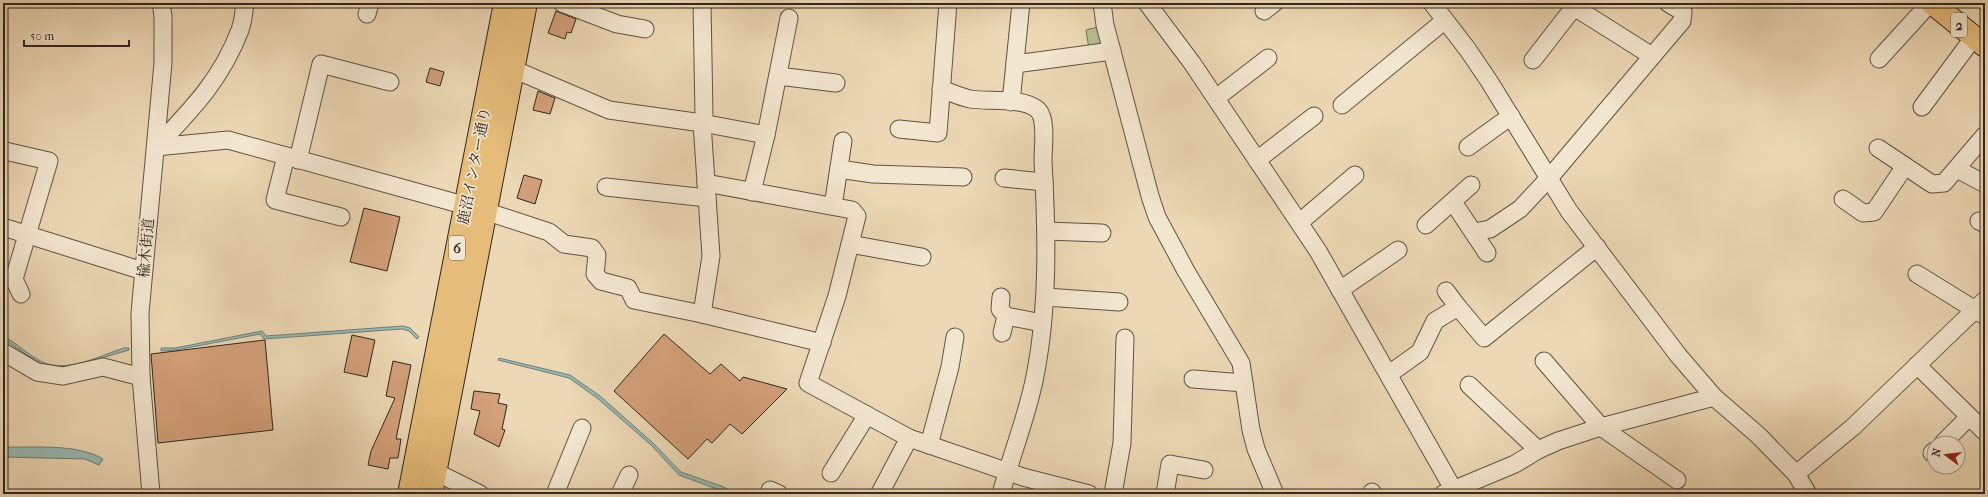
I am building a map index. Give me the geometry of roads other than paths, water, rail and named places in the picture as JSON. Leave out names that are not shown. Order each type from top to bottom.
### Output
[{"type":"main road","name":"鹿沼インター通り","points":[[431,494],[436,472],[506,3]]},
{"type":"main road","name":"鹿沼インター通り","points":[[409,494],[476,208],[513,70],[526,3]]},
{"type":"main road","name":"2","points":[[1931,3],[1980,42]]},
{"type":"street","name":"楡木街道","points":[[152,494],[141,377],[140,313],[163,63],[163,23],[161,3]]},
{"type":"street","points":[[156,147],[194,107],[216,80],[240,29],[245,3]]},
{"type":"street","points":[[562,3],[617,24],[645,29]]},
{"type":"street","points":[[702,3],[704,116],[702,123],[711,256],[702,314]]},
{"type":"street","points":[[899,129],[938,133],[948,3]]},
{"type":"street","points":[[1012,102],[1021,3]]},
{"type":"street","points":[[1102,3],[1105,25],[1140,162],[1157,217],[1186,270],[1241,363],[1251,430],[1256,449],[1275,494]]},
{"type":"street","points":[[1147,3],[1192,63],[1256,160],[1300,222],[1389,374],[1451,492],[1515,464],[1538,450],[1558,441],[1601,427],[1714,397]]},
{"type":"street","points":[[1432,3],[1444,21],[1468,50],[1550,177],[1569,211],[1678,355],[1714,397],[1758,434],[1796,474],[1807,494]]},
{"type":"street","points":[[1474,232],[1490,229],[1520,210],[1550,177],[1682,21],[1682,12],[1668,3]]},
{"type":"street","points":[[1879,59],[1931,3]]},
{"type":"street","points":[[1534,60],[1571,11],[1579,10],[1652,56]]},
{"type":"street","points":[[752,192],[766,135],[789,18]]},
{"type":"street","points":[[1342,105],[1444,21]]},
{"type":"street","points":[[1922,107],[1980,42]]},
{"type":"street","points":[[1015,64],[1112,51]]},
{"type":"street","points":[[1216,98],[1268,58]]},
{"type":"street","points":[[341,217],[275,200],[292,158],[321,64],[390,82]]},
{"type":"street","points":[[513,70],[609,110],[702,123],[766,135]]},
{"type":"street","points":[[778,76],[836,83]]},
{"type":"street","points":[[941,89],[970,99],[1012,102],[1033,107],[1041,114],[1043,119],[1046,231],[1045,297],[1034,381],[1001,494]]},
{"type":"street","points":[[1256,160],[1314,116]]},
{"type":"street","points":[[1468,147],[1511,116]]},
{"type":"street","points":[[1878,148],[1932,184],[1944,183],[1985,135]]},
{"type":"street","points":[[156,147],[228,140],[476,208],[549,232],[564,244],[592,248],[597,255],[595,274],[601,281],[628,288],[634,300],[702,314],[822,343]]},
{"type":"street","points":[[833,206],[843,141]]},
{"type":"street","points":[[5,151],[49,161],[14,279],[20,294]]},
{"type":"street","points":[[1843,199],[1863,213],[1874,212],[1905,166]]},
{"type":"street","points":[[839,169],[873,174],[964,177]]},
{"type":"street","points":[[1957,169],[1985,184]]},
{"type":"street","points":[[1300,222],[1355,175]]},
{"type":"street","points":[[1004,178],[1044,182]]},
{"type":"street","points":[[1426,226],[1470,185]]},
{"type":"street","points":[[606,186],[752,192],[852,210],[857,216],[838,296],[808,383],[909,438],[1007,472],[1089,494]]},
{"type":"street","points":[[1453,202],[1487,253]]},
{"type":"street","points":[[3,227],[143,271]]},
{"type":"street","points":[[1046,231],[1102,233]]},
{"type":"street","points":[[850,244],[922,257]]},
{"type":"street","points":[[1446,291],[1484,338],[1597,247]]},
{"type":"street","points":[[1340,290],[1398,250]]},
{"type":"street","points":[[1796,474],[1853,427],[1917,365],[1982,308],[1917,274]]},
{"type":"street","points":[[1001,297],[1000,309],[1006,316],[1042,323]]},
{"type":"street","points":[[1045,297],[1119,302]]},
{"type":"street","points":[[1389,374],[1420,352],[1435,321],[1458,307]]},
{"type":"street","points":[[1002,333],[1006,316]]},
{"type":"street","points":[[929,445],[950,368],[955,337]]},
{"type":"street","points":[[1114,494],[1122,443],[1125,338]]},
{"type":"street","points":[[3,352],[37,372],[63,376],[103,367],[141,377]]},
{"type":"street","points":[[1544,361],[1601,427],[1677,480]]},
{"type":"street","points":[[1917,365],[1985,432]]},
{"type":"street","points":[[1193,379],[1244,382]]},
{"type":"street","points":[[1469,385],[1538,450]]},
{"type":"street","points":[[831,472],[867,415]]},
{"type":"street","points":[[1950,435],[1969,417]]},
{"type":"street","points":[[555,494],[582,428]]},
{"type":"street","points":[[880,494],[909,438]]},
{"type":"street","points":[[1165,494],[1170,464],[1204,470]]},
{"type":"street","points":[[436,472],[480,494]]},
{"type":"street","points":[[620,494],[629,475]]},
{"type":"water","points":[[403,326],[410,328],[419,337],[417,339],[409,331],[402,329],[264,339],[260,334],[176,350],[161,351],[161,348],[175,348],[262,331],[266,336]]},
{"type":"water","points":[[3,336],[42,362],[52,365],[73,365],[124,348],[129,348],[129,350],[67,368],[42,365],[3,339]]},
{"type":"water","points":[[499,358],[570,375],[600,396],[653,443],[681,472],[724,487],[736,494],[730,494],[679,475],[651,445],[597,398],[569,378],[498,360]]},
{"type":"water","points":[[3,447],[68,448],[92,454],[103,459],[99,465],[85,459],[3,457]]}]
